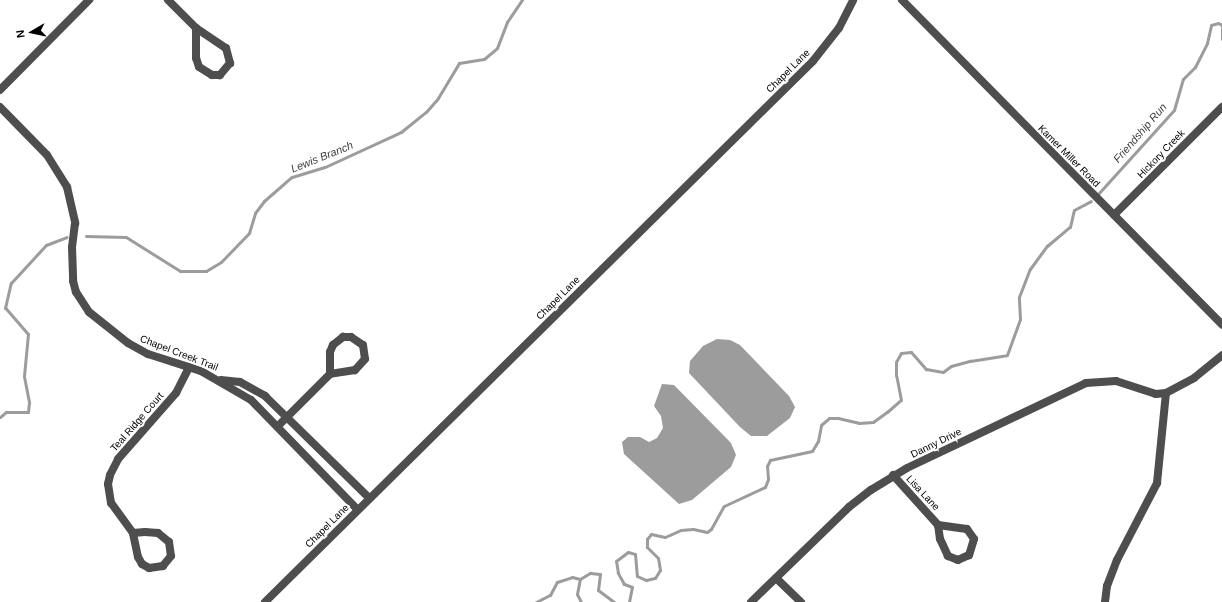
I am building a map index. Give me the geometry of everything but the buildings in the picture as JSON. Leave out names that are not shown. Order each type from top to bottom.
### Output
[{"type":"street","points":[[0,90],[89,0]]},
{"type":"street","points":[[168,0],[196,28],[226,48],[230,63],[220,74],[212,75],[199,67],[196,58],[196,28]]},
{"type":"street","name":"Chapel Lane","points":[[265,602],[357,509],[812,61],[839,28],[853,0]]},
{"type":"street","name":"Kamer Miller Road","points":[[902,0],[1222,325]]},
{"type":"street","name":"Chapel Creek Trail","points":[[0,107],[47,155],[67,187],[75,223],[72,247],[73,281],[76,292],[89,312],[128,343],[148,354],[189,367],[220,380],[251,400],[279,425],[357,509]]},
{"type":"street","name":"Hickory Creek","points":[[1114,215],[1222,107]]},
{"type":"street","points":[[279,425],[330,374],[348,372],[361,365],[365,359],[363,345],[351,337],[338,340],[330,352],[330,374]]},
{"type":"street","points":[[1105,602],[1107,586],[1117,560],[1157,483],[1166,393],[1194,378],[1222,355]]},
{"type":"street","name":"Teal Ridge Court","points":[[133,533],[151,532],[164,536],[171,548],[168,562],[157,568],[142,564],[136,549],[133,533],[111,503],[108,484],[110,475],[122,454],[176,393],[189,367]]},
{"type":"street","name":"Chapel Creek Trail","points":[[220,380],[247,385],[265,396],[369,498]]},
{"type":"street","name":"Danny Drive","points":[[751,602],[850,507],[893,475],[1086,383],[1116,381],[1156,394],[1166,393]]},
{"type":"street","name":"Lisa Lane","points":[[893,475],[938,525],[940,540],[948,556],[958,560],[969,555],[974,539],[967,529],[938,525]]},
{"type":"street","points":[[776,578],[801,602]]},
{"type":"shaded area","points":[[717,339],[730,340],[740,345],[789,396],[795,407],[790,418],[767,436],[751,436],[740,427],[689,373],[690,361],[703,346]]},
{"type":"shaded area","points":[[662,384],[674,385],[731,443],[736,455],[731,467],[692,500],[679,504],[624,454],[622,442],[628,437],[640,437],[649,442],[657,438],[663,428],[661,416],[654,406]]},
{"type":"waterway","name":"Lewis Branch","points":[[86,236],[126,237],[180,271],[206,271],[221,262],[249,233],[255,213],[264,201],[292,177],[325,167],[401,132],[426,112],[438,98],[459,63],[484,59],[497,48],[507,22],[522,0]]},
{"type":"waterway","name":"Friendship Run","points":[[1098,194],[1174,110],[1183,79],[1195,67],[1207,43],[1211,25],[1218,23],[1222,25]]},
{"type":"waterway","name":"Friendship Run","points":[[1222,26],[1222,39]]},
{"type":"waterway","name":"Friendship Run","points":[[629,602],[632,587],[624,584],[618,573],[616,561],[628,552],[635,554],[637,576],[646,580],[655,578],[660,570],[658,558],[647,547],[647,539],[651,534],[665,537],[681,530],[693,529],[707,532],[711,529],[724,506],[765,487],[768,479],[767,466],[770,460],[812,451],[818,441],[821,425],[829,418],[838,418],[859,423],[873,422],[887,412],[901,400],[896,375],[896,362],[901,353],[911,352],[926,369],[943,372],[951,366],[970,361],[1007,355],[1020,319],[1019,297],[1030,269],[1047,246],[1070,227],[1074,210],[1091,201]]},
{"type":"waterway","name":"Lewis Branch","points":[[0,417],[6,412],[28,412],[29,402],[24,376],[28,334],[5,308],[11,283],[46,245],[67,237]]},
{"type":"waterway","name":"Friendship Run","points":[[581,602],[577,594],[580,579],[590,573],[600,574],[598,590],[614,602]]},
{"type":"waterway","points":[[536,602],[550,595],[557,582],[572,577],[580,579]]}]
